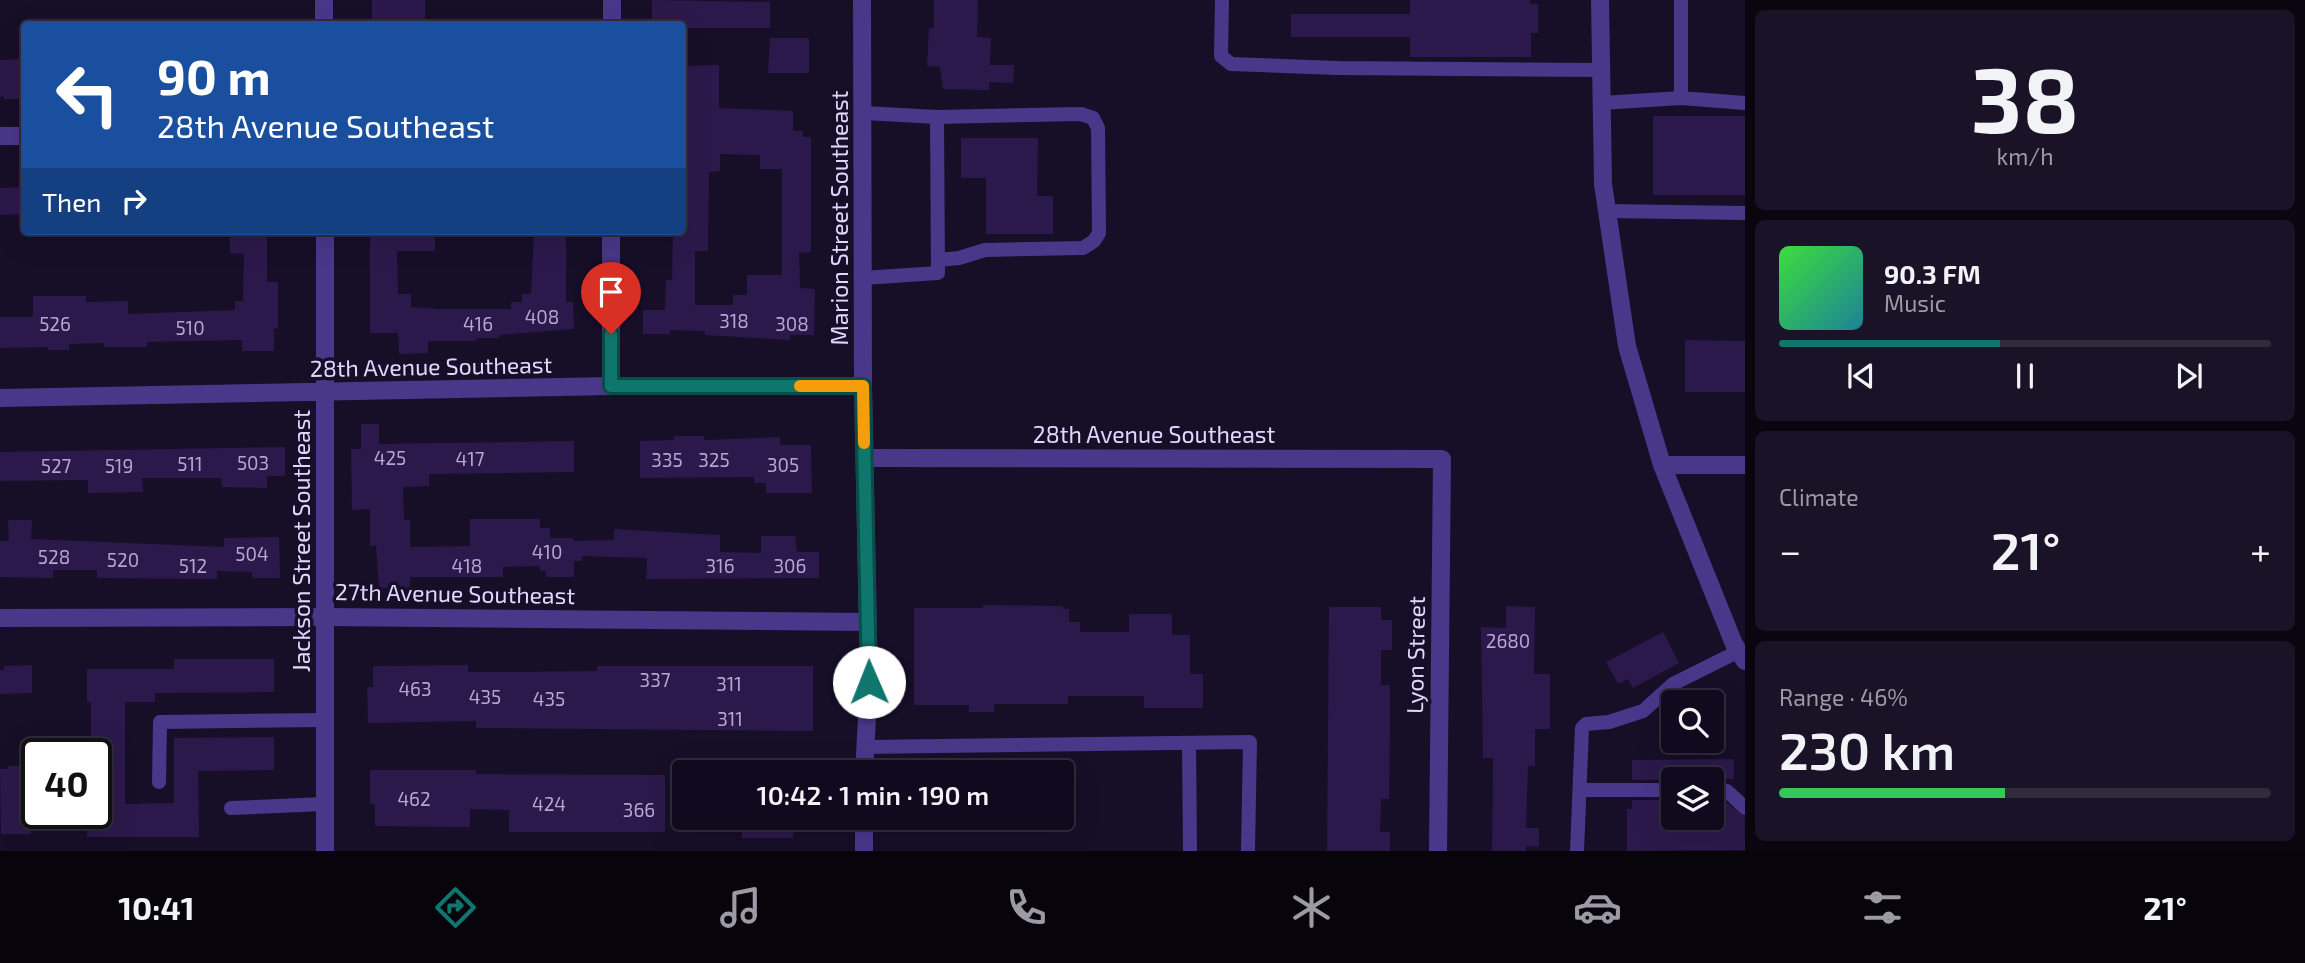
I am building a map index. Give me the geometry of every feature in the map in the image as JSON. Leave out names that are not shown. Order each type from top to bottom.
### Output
[{"type":"street","points":[[324,0],[324,21]]},
{"type":"street","points":[[611,21],[612,0]]},
{"type":"street","name":"Marion Street Southeast","points":[[862,0],[865,113],[863,386],[869,682],[864,760]]},
{"type":"street","points":[[1600,0],[1602,184],[1627,346],[1662,465],[1741,649]]},
{"type":"street","points":[[0,136],[21,136]]},
{"type":"street","name":"Jackson Street Southeast","points":[[325,235],[325,851]]},
{"type":"street","points":[[611,235],[611,386]]},
{"type":"street","name":"28th Avenue Southeast","points":[[0,398],[611,386],[863,386]]},
{"type":"street","name":"28th Avenue Southeast","points":[[865,458],[1442,459]]},
{"type":"street","name":"Lyon Street","points":[[1438,851],[1442,459]]},
{"type":"street","points":[[1662,465],[1745,465]]},
{"type":"street","name":"27th Avenue Southeast","points":[[0,618],[327,617],[868,622]]},
{"type":"street","points":[[864,830],[864,851]]},
{"type":"lane","points":[[1222,0],[1221,55],[1231,64],[1337,68],[1601,70]]},
{"type":"lane","points":[[1681,0],[1681,98]]},
{"type":"lane","points":[[1601,103],[1681,98],[1745,103]]},
{"type":"lane","points":[[865,113],[937,117],[1081,114],[1093,118],[1097,128],[1099,233],[1094,241],[1083,248],[985,250],[938,260]]},
{"type":"lane","points":[[863,278],[938,273],[937,117]]},
{"type":"lane","points":[[1606,211],[1745,213]]},
{"type":"lane","points":[[1577,851],[1582,790],[1582,728],[1643,711],[1672,684],[1741,649]]},
{"type":"lane","points":[[159,782],[160,722],[326,720]]},
{"type":"lane","points":[[864,747],[1250,742],[1248,851]]},
{"type":"lane","points":[[1189,743],[1189,851]]},
{"type":"lane","points":[[1582,790],[1661,790]]},
{"type":"lane","points":[[1724,791],[1745,807]]},
{"type":"lane","points":[[231,808],[325,804]]},
{"type":"building","points":[[372,0],[425,0],[425,21],[372,21]]},
{"type":"building","points":[[652,0],[770,2],[770,28],[686,28],[686,21],[652,21]]},
{"type":"building","points":[[934,0],[978,0],[977,37],[991,38],[990,65],[1014,65],[1013,83],[989,82],[989,90],[943,89],[940,67],[927,66],[929,28],[934,28]]},
{"type":"building","points":[[1410,0],[1530,0],[1530,4],[1538,4],[1538,33],[1531,33],[1531,57],[1410,57],[1410,37],[1291,37],[1291,14],[1410,14]]},
{"type":"building","points":[[770,38],[809,38],[809,73],[768,73]]},
{"type":"building","points":[[21,59],[21,99],[0,97],[0,60]]},
{"type":"building","points":[[719,65],[719,108],[793,111],[793,131],[803,131],[803,137],[811,137],[811,252],[799,253],[800,288],[815,289],[814,335],[790,335],[790,340],[705,335],[705,331],[670,330],[670,334],[643,334],[643,310],[665,310],[666,280],[672,280],[673,235],[686,235],[686,66]],"holes":[[[720,154],[760,155],[760,169],[782,169],[782,275],[747,275],[747,295],[733,295],[733,305],[695,305],[695,251],[708,251],[709,172],[720,171]]]},
{"type":"building","points":[[1653,116],[1745,116],[1745,195],[1653,195]]},
{"type":"building","points":[[961,138],[1038,138],[1037,196],[1053,196],[1053,234],[986,234],[986,178],[961,178]]},
{"type":"building","points":[[21,187],[21,214],[0,215],[0,188]]},
{"type":"building","points":[[230,235],[267,235],[267,282],[278,282],[278,329],[274,328],[274,351],[242,351],[242,340],[147,342],[147,347],[104,347],[104,343],[69,344],[69,350],[48,350],[48,347],[0,348],[0,317],[33,317],[33,296],[86,296],[86,302],[128,301],[128,314],[235,310],[235,301],[243,301],[244,254],[230,253]]},
{"type":"building","points":[[370,235],[435,235],[435,251],[397,251],[398,294],[411,294],[411,307],[511,309],[511,302],[522,302],[522,294],[531,294],[534,235],[566,235],[566,302],[573,302],[574,329],[499,335],[499,338],[477,338],[476,341],[428,341],[428,353],[399,354],[398,333],[370,333]]},
{"type":"building","points":[[1685,340],[1745,341],[1745,392],[1685,392]]},
{"type":"building","points":[[361,424],[379,424],[379,444],[574,441],[574,472],[429,474],[429,486],[403,487],[404,520],[410,520],[410,547],[470,546],[470,519],[540,519],[540,528],[550,528],[550,538],[573,538],[573,541],[614,540],[614,529],[720,535],[720,552],[761,553],[761,536],[795,536],[797,552],[819,552],[819,578],[646,579],[647,558],[582,556],[582,561],[574,561],[574,577],[546,577],[546,571],[540,571],[540,566],[503,567],[503,577],[410,577],[410,588],[379,588],[376,545],[370,546],[370,509],[352,510],[351,449],[361,449]]},
{"type":"building","points":[[674,436],[704,436],[704,440],[780,437],[780,445],[811,445],[812,493],[766,493],[766,483],[754,483],[754,477],[640,478],[640,441],[674,440]]},
{"type":"building","points":[[285,447],[285,476],[267,476],[267,488],[222,487],[221,478],[142,478],[143,492],[88,493],[88,480],[0,481],[0,452]]},
{"type":"building","points":[[8,520],[32,520],[31,539],[224,547],[224,538],[279,537],[280,578],[252,578],[252,572],[217,571],[217,579],[97,578],[97,570],[53,570],[53,578],[0,577],[0,541],[9,541]]},
{"type":"building","points":[[983,605],[1063,606],[1063,609],[1069,609],[1069,622],[1080,622],[1080,632],[1129,632],[1129,614],[1172,614],[1172,635],[1190,635],[1190,674],[1203,674],[1203,708],[1144,708],[1144,696],[1068,696],[1068,704],[994,704],[994,712],[969,712],[969,705],[914,705],[914,608],[983,608]]},
{"type":"building","points":[[1506,606],[1535,607],[1534,674],[1550,674],[1550,729],[1535,729],[1535,766],[1528,766],[1526,828],[1539,828],[1539,847],[1526,846],[1526,851],[1492,851],[1493,758],[1483,758],[1481,627],[1506,628]]},
{"type":"building","points":[[1329,607],[1381,607],[1381,620],[1392,620],[1392,650],[1381,650],[1381,685],[1390,685],[1390,727],[1389,799],[1381,799],[1380,832],[1390,832],[1390,851],[1327,851]]},
{"type":"building","points":[[1663,632],[1679,663],[1633,688],[1628,679],[1618,684],[1606,662]]},
{"type":"building","points":[[174,659],[274,659],[274,692],[155,693],[155,702],[125,702],[125,804],[174,803],[174,738],[274,737],[274,770],[198,771],[199,837],[87,837],[87,829],[112,829],[112,738],[91,738],[87,669],[174,669]]},
{"type":"building","points":[[32,665],[32,693],[0,694],[0,670],[4,670],[4,666]]},
{"type":"building","points":[[468,665],[468,672],[597,671],[597,666],[813,666],[813,731],[476,728],[476,721],[368,723],[367,687],[373,687],[373,666]]},
{"type":"building","points":[[1734,759],[1734,779],[1724,779],[1724,767],[1661,767],[1661,780],[1632,780],[1632,760]]},
{"type":"building","points":[[8,766],[21,766],[21,829],[31,829],[31,834],[1,834],[0,769],[8,769]]},
{"type":"building","points":[[370,770],[476,770],[476,774],[665,775],[665,832],[509,832],[509,810],[470,809],[470,827],[375,826],[375,804],[370,804]]},
{"type":"building","points":[[1632,800],[1661,800],[1661,830],[1724,830],[1724,801],[1745,817],[1745,850],[1627,851],[1627,809],[1632,809]]},
{"type":"building","points":[[742,830],[793,830],[793,838],[742,838]]},
{"type":"slow traffic","points":[[800,386],[863,386],[864,443]]},
{"type":"route","points":[[611,334],[611,386],[863,386],[865,518],[869,557],[869,682]]}]
